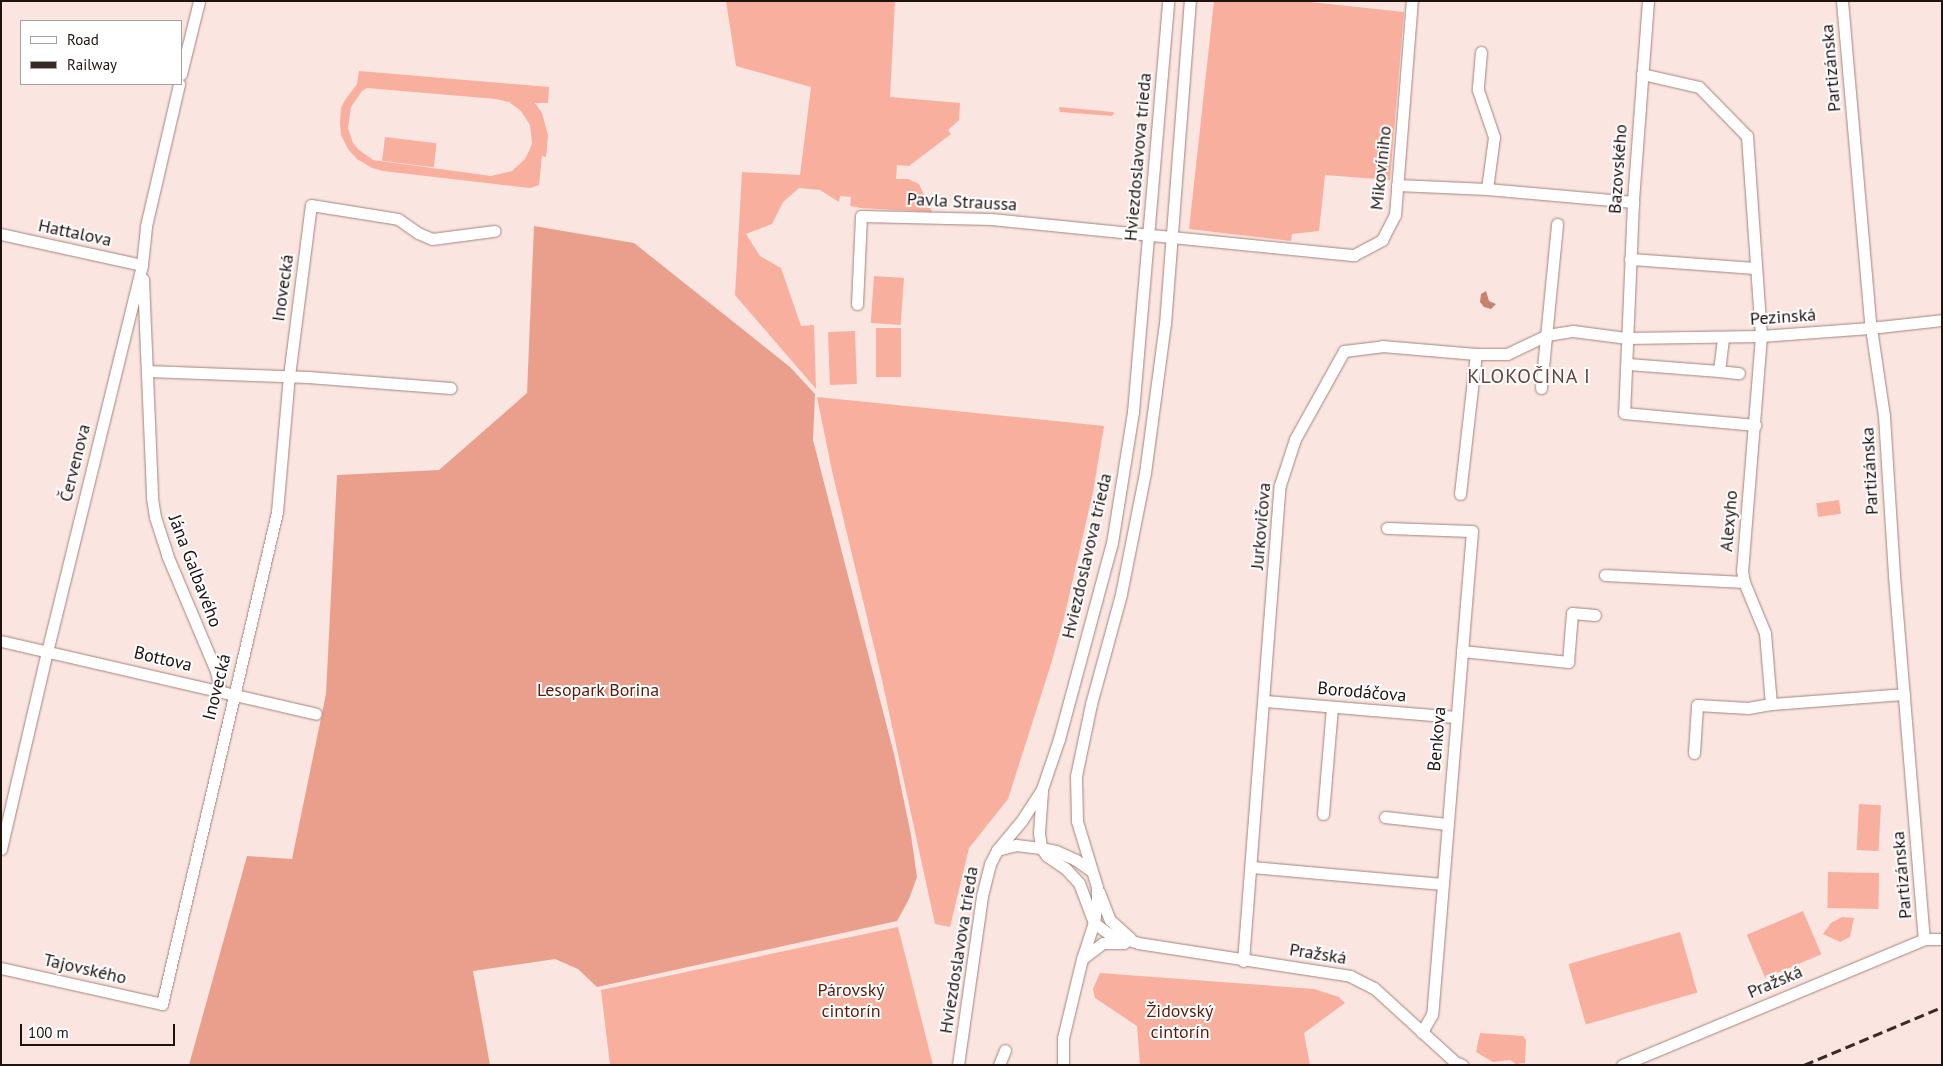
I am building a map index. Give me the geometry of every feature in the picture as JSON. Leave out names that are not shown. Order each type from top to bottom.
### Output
[{"type":"street","points":[[182,70],[199,1]]},
{"type":"street","name":"Hviezdoslavova trieda","points":[[958,1065],[982,896],[990,864],[996,850],[1022,820],[1042,789],[1059,739],[1113,534],[1133,412],[1150,234],[1168,1]]},
{"type":"street","points":[[1138,943],[1110,920],[1097,887],[1077,821],[1076,776],[1091,704],[1121,594],[1145,473],[1165,324],[1190,1]]},
{"type":"street","name":"Mikovíniho","points":[[1150,234],[1354,255],[1382,240],[1395,215],[1412,1],[1407,1]]},
{"type":"street","name":"Bazovského","points":[[1648,1],[1633,202],[1626,338],[1628,364],[1624,413],[1755,425]]},
{"type":"street","name":"Partizánska","points":[[1842,1],[1870,328],[1884,416],[1894,576],[1924,939]]},
{"type":"street","points":[[1481,52],[1478,90],[1494,137],[1487,189]]},
{"type":"street","name":"Alexyho","points":[[1642,74],[1700,87],[1747,136],[1761,336],[1742,570],[1744,582],[1765,633],[1771,704]]},
{"type":"street","name":"Červenova","points":[[1,849],[47,652],[142,265],[146,226],[179,85]]},
{"type":"street","points":[[1397,185],[1487,189],[1633,202]]},
{"type":"street","name":"Inovecká","points":[[162,1004],[233,693],[277,512],[289,376],[311,205],[398,219],[418,234],[432,239],[494,231]]},
{"type":"street","name":"Pavla Straussa","points":[[857,304],[861,216],[991,219],[1150,234]]},
{"type":"street","points":[[1541,388],[1557,224]]},
{"type":"street","name":"Hattalova","points":[[1,234],[142,265]]},
{"type":"street","points":[[1630,259],[1756,268]]},
{"type":"street","name":"Jána Galbavého","points":[[142,265],[152,498],[155,517],[167,555],[216,671],[220,690]]},
{"type":"street","name":"Pezinská","points":[[1626,338],[1761,336],[1870,328],[1942,320]]},
{"type":"street","name":"Jurkovičova","points":[[1244,961],[1280,485],[1295,438],[1344,351],[1382,346],[1476,354],[1507,354],[1547,335],[1573,331],[1626,338]]},
{"type":"street","points":[[1719,371],[1723,337]]},
{"type":"street","points":[[1460,494],[1476,354]]},
{"type":"street","points":[[1628,364],[1739,373]]},
{"type":"street","points":[[146,371],[289,376],[451,388]]},
{"type":"street","name":"Benkova","points":[[1387,528],[1472,531],[1432,1014],[1422,1032]]},
{"type":"street","points":[[1605,575],[1744,582]]},
{"type":"street","points":[[1462,651],[1568,662],[1572,613],[1595,615]]},
{"type":"street","name":"Bottova","points":[[1,641],[233,693],[316,714]]},
{"type":"street","points":[[1694,753],[1697,705],[1748,708],[1771,704],[1904,694]]},
{"type":"street","name":"Borodáčova","points":[[1265,702],[1456,717]]},
{"type":"street","points":[[1323,814],[1332,707]]},
{"type":"street","points":[[1042,789],[1039,833],[1041,848],[1047,856],[1066,869],[1079,883],[1094,922],[1110,934],[1138,943]]},
{"type":"street","points":[[1384,817],[1448,824]]},
{"type":"street","points":[[996,850],[1016,845],[1056,851],[1076,860],[1092,871]]},
{"type":"street","points":[[1252,867],[1442,884]]},
{"type":"street","points":[[1063,1065],[1063,1038],[1082,959],[1094,922],[1097,887]]},
{"type":"street","name":"Pražská","points":[[1622,1065],[1924,939],[1942,939]]},
{"type":"street","points":[[1082,959],[1103,943],[1138,943]]},
{"type":"street","name":"Pražská","points":[[1138,943],[1350,976],[1374,988],[1454,1062],[1462,1065]]},
{"type":"street","name":"Tajovského","points":[[1,968],[162,1004]]},
{"type":"street","points":[[999,1065],[1004,1050]]},
{"type":"green space","points":[[726,1],[895,1],[890,97],[960,103],[959,120],[948,130],[951,134],[909,166],[897,165],[896,179],[908,179],[919,184],[932,212],[861,208],[850,206],[851,197],[840,196],[839,202],[820,190],[799,188],[783,202],[772,224],[746,234],[760,256],[781,268],[801,326],[814,325],[816,389],[735,295],[742,172],[800,175],[811,87],[736,66]]},
{"type":"green space","points":[[1214,1],[1301,1],[1404,12],[1390,180],[1325,175],[1319,231],[1292,234],[1291,241],[1189,229]]},
{"type":"green space","points":[[359,71],[549,87],[548,103],[535,103],[542,113],[548,135],[546,157],[542,156],[539,185],[530,188],[383,171],[372,168],[357,159],[348,149],[341,135],[341,108],[357,84]],"holes":[[[367,88],[496,99],[509,102],[521,111],[530,125],[532,143],[525,159],[512,171],[491,176],[373,160],[353,143],[348,128],[351,107],[362,91]]]},
{"type":"green space","points":[[1059,107],[1114,113],[1112,116],[1060,112]]},
{"type":"green space","points":[[385,137],[437,143],[434,167],[382,161]]},
{"type":"green space","name":"Lesopark Borina","points":[[534,226],[634,243],[790,367],[815,394],[813,440],[895,758],[911,835],[917,877],[909,899],[897,921],[597,987],[578,969],[555,959],[473,971],[490,1065],[189,1065],[247,856],[292,859],[326,694],[337,475],[439,470],[527,393]]},
{"type":"green space","points":[[874,276],[904,278],[901,325],[871,323]]},
{"type":"green space","points":[[876,328],[901,328],[901,377],[876,377]]},
{"type":"green space","points":[[855,331],[857,384],[830,385],[828,332]]},
{"type":"green space","points":[[817,397],[1104,426],[1093,492],[1064,618],[1051,664],[1008,799],[969,848],[950,927],[935,924],[882,680],[832,471]]},
{"type":"green space","points":[[1839,500],[1841,514],[1818,517],[1816,503]]},
{"type":"green space","points":[[1859,804],[1881,805],[1879,851],[1857,850]]},
{"type":"green space","points":[[1828,872],[1879,873],[1878,909],[1827,908]]},
{"type":"green space","points":[[1803,911],[1821,954],[1765,978],[1747,935]]},
{"type":"green space","points":[[1842,917],[1854,918],[1850,937],[1840,942],[1823,934],[1831,923]]},
{"type":"green space","name":"Párovský cintorín","points":[[898,927],[933,1065],[610,1065],[601,990]]},
{"type":"green space","points":[[1680,932],[1697,993],[1586,1025],[1568,964]]},
{"type":"green space","name":"Židovský cintorín","points":[[1100,973],[1314,989],[1339,997],[1345,1003],[1304,1033],[1310,1065],[1140,1065],[1137,1026],[1095,998],[1093,989]]},
{"type":"green space","points":[[1480,1033],[1523,1036],[1526,1040],[1525,1063],[1516,1064],[1510,1060],[1493,1062],[1476,1052]]},
{"type":"shaded area","points":[[1486,291],[1489,301],[1496,304],[1491,309],[1484,307],[1480,302],[1481,294]]},
{"type":"railway","points":[[1804,1065],[1942,1007]]},
{"type":"district","name":"KLOKOČINA I","points":[[1529,376]]}]
